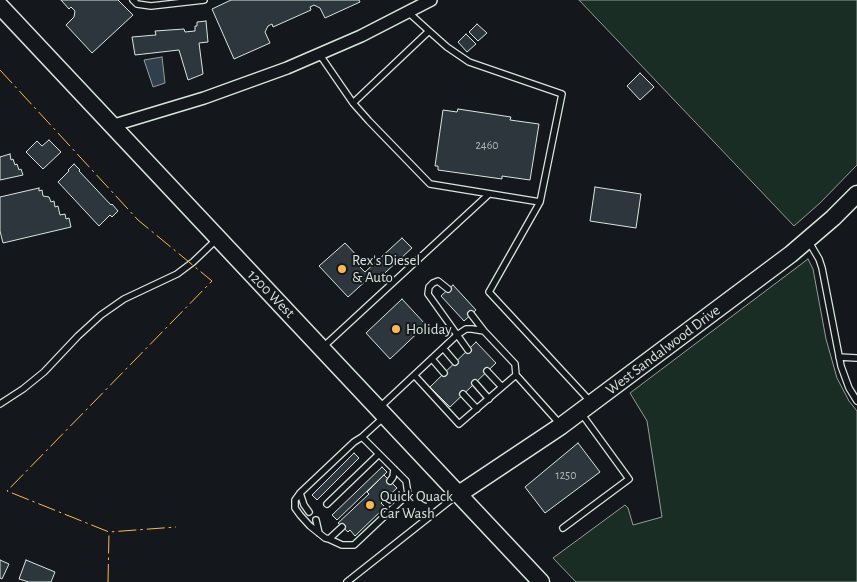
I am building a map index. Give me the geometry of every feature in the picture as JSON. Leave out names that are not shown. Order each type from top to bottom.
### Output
[{"type":"main road","name":"1200 West","points":[[0,6],[542,582]]},
{"type":"main road","name":"West Sandalwood Drive","points":[[459,494],[561,426],[808,240],[857,194]]},
{"type":"street","points":[[111,126],[250,83],[320,55],[431,0]]},
{"type":"lane","points":[[132,0],[137,4],[151,6],[204,0]]},
{"type":"lane","points":[[408,12],[447,47],[469,62],[562,94],[540,202],[489,292],[586,407],[629,479],[563,528]]},
{"type":"lane","points":[[353,103],[429,31]]},
{"type":"lane","points":[[320,55],[353,103],[430,184],[540,202]]},
{"type":"lane","points":[[322,348],[489,194]]},
{"type":"lane","points":[[0,404],[34,381],[78,336],[107,311],[124,300],[177,274],[193,262],[218,238]]},
{"type":"lane","points":[[808,240],[817,254],[822,268],[844,377],[857,401]]},
{"type":"lane","points":[[448,289],[438,281],[429,288],[428,294],[468,350]]},
{"type":"lane","points":[[472,314],[484,331],[515,364],[516,375],[561,426]]},
{"type":"lane","points":[[362,437],[406,481],[408,494],[354,545],[342,545],[310,526],[295,508],[296,500],[300,493],[354,442],[362,437],[414,376],[457,335],[466,329],[484,331]]},
{"type":"lane","points":[[443,348],[456,362]]},
{"type":"lane","points":[[839,356],[857,358]]},
{"type":"lane","points":[[432,359],[444,373]]},
{"type":"lane","points":[[488,371],[502,387]]},
{"type":"lane","points":[[414,376],[459,424],[516,375]]},
{"type":"lane","points":[[475,383],[489,399]]},
{"type":"lane","points":[[463,394],[477,409]]},
{"type":"lane","points":[[327,504],[379,454]]},
{"type":"lane","points":[[390,482],[394,469]]},
{"type":"lane","points":[[300,493],[304,505],[309,512]]},
{"type":"lane","points":[[347,582],[459,494]]},
{"type":"lane","points":[[316,520],[319,533]]},
{"type":"lane","points":[[329,539],[342,527]]},
{"type":"green space","points":[[579,0],[857,0],[857,165],[820,203],[794,226]]},
{"type":"green space","points":[[808,259],[813,269],[826,339],[837,378],[849,401],[857,411],[857,582],[576,582],[553,558],[625,505],[628,508],[633,525],[662,517],[647,421],[630,393]]},
{"type":"water","points":[[162,57],[165,83],[153,87],[144,60]]},
{"type":"building","points":[[61,0],[118,0],[133,15],[92,53],[66,25],[74,17],[75,11],[71,7],[69,9]]},
{"type":"building","points":[[231,0],[359,0],[360,2],[325,18],[320,8],[314,5],[310,7],[311,10],[273,27],[272,24],[268,26],[265,32],[270,43],[234,59],[212,9]]},
{"type":"building","points":[[206,21],[208,42],[199,43],[203,74],[188,80],[179,50],[135,55],[132,37],[156,35],[155,31],[184,29],[185,32],[195,31],[197,22]]},
{"type":"building","points":[[477,24],[487,33],[478,41],[469,32]]},
{"type":"building","points":[[466,34],[476,44],[467,52],[458,42]]},
{"type":"building","points":[[640,73],[654,87],[640,100],[627,86]]},
{"type":"building","points":[[458,109],[511,117],[510,120],[539,124],[530,180],[502,176],[502,179],[438,170],[438,166],[435,166],[443,110],[457,112]]},
{"type":"building","points":[[49,140],[61,152],[43,169],[26,152],[37,141],[42,146]]},
{"type":"building","points":[[10,154],[11,160],[13,159],[15,165],[17,164],[19,170],[21,169],[23,175],[0,180],[0,157]]},
{"type":"building","points":[[74,164],[118,211],[112,217],[110,215],[99,226],[58,182]]},
{"type":"building","points":[[595,187],[641,194],[636,228],[590,221]]},
{"type":"building","points":[[39,188],[39,191],[42,190],[43,196],[49,197],[51,202],[54,201],[55,207],[58,206],[60,215],[65,214],[66,219],[69,218],[71,227],[3,243],[0,231],[0,197]]},
{"type":"building","name":"Rex's Diesel & Auto","points":[[402,238],[412,248],[374,283],[369,278],[348,297],[319,266],[345,243],[361,260],[357,264],[365,272]]},
{"type":"building","points":[[453,285],[476,310],[464,321],[441,296]]},
{"type":"building","name":"Holiday","points":[[402,299],[426,325],[390,359],[366,333]]},
{"type":"building","points":[[476,342],[496,363],[450,407],[430,387]]},
{"type":"building","points":[[578,443],[600,472],[545,513],[525,487]]},
{"type":"building","points":[[354,453],[359,458],[317,500],[312,495]]},
{"type":"building","points":[[382,467],[387,472],[337,520],[332,515]]},
{"type":"building","name":"Quick Quack Car Wash","points":[[384,475],[397,488],[381,503],[385,507],[355,536],[350,530],[348,532],[338,523],[369,494],[367,492]]},
{"type":"building","points":[[0,560],[9,564],[2,579],[0,578]]},
{"type":"building","points":[[26,560],[55,572],[51,582],[29,582],[19,579]]},
{"type":"power","points":[[0,70],[138,220],[212,281],[7,491],[109,532],[176,527]]},
{"type":"power","points":[[108,582],[109,532]]},
{"type":"place","name":"Rex's Diesel & Auto","points":[[342,269]]},
{"type":"place","name":"Holiday","points":[[396,329]]},
{"type":"place","name":"Quick Quack Car Wash","points":[[370,505]]}]
